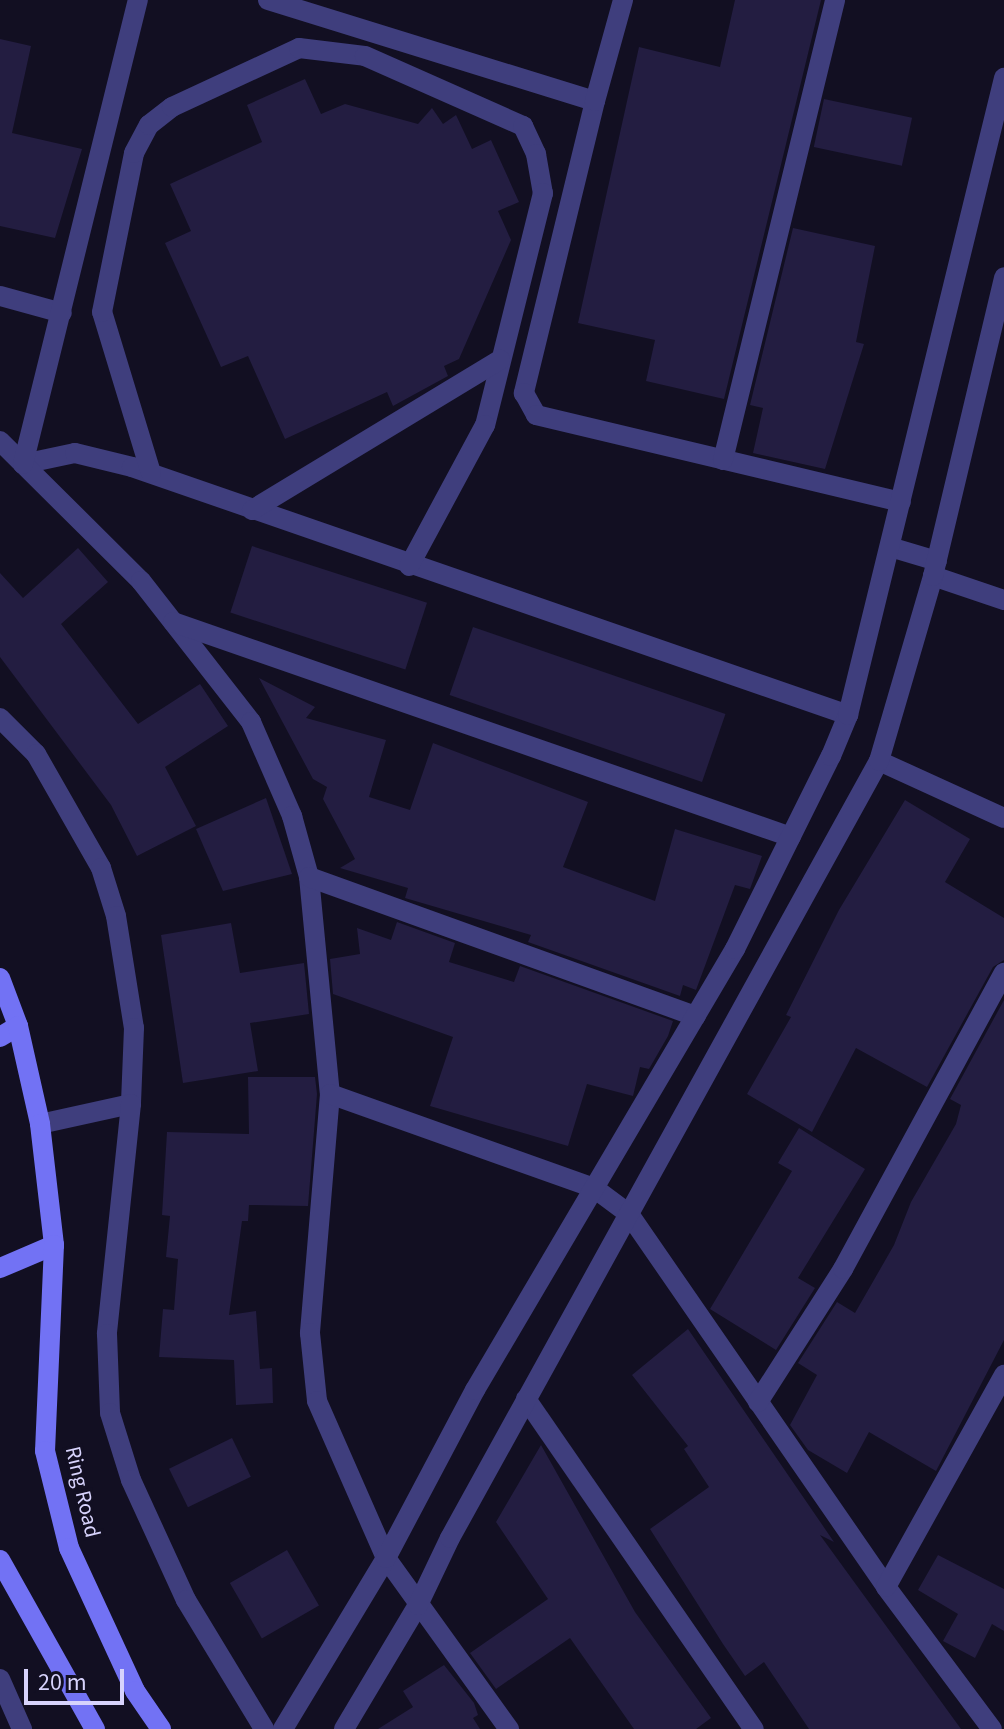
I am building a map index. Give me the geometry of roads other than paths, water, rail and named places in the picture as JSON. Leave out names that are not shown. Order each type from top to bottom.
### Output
[{"type":"main road","name":"Ring Road","points":[[0,978],[18,1026],[40,1124],[54,1245],[45,1451],[69,1548],[135,1691],[161,1729]]},
{"type":"main road","points":[[0,1037],[18,1026]]},
{"type":"main road","points":[[0,1268],[54,1245]]},
{"type":"main road","points":[[0,1560],[95,1729]]},
{"type":"street","points":[[23,464],[138,0]]},
{"type":"street","points":[[268,0],[595,101]]},
{"type":"street","points":[[623,0],[595,101],[524,393],[527,405],[536,415],[901,502]]},
{"type":"street","points":[[723,460],[835,0]]},
{"type":"street","points":[[151,473],[102,312],[134,153],[149,125],[172,107],[299,48],[365,56],[523,126],[536,154],[543,193],[485,425],[409,566]]},
{"type":"street","points":[[283,1729],[386,1558],[475,1390],[696,1016],[791,837],[848,715],[1004,78]]},
{"type":"street","points":[[344,1729],[418,1605],[526,1399],[879,761],[935,568],[1004,277]]},
{"type":"street","points":[[0,296],[62,313]]},
{"type":"street","points":[[252,510],[500,360]]},
{"type":"street","points":[[0,441],[141,581],[251,722],[292,816],[309,877],[330,1094],[310,1333],[317,1401],[386,1558],[509,1729]]},
{"type":"street","points":[[23,464],[75,453],[151,473],[409,566],[848,715]]},
{"type":"street","points":[[890,547],[1004,600]]},
{"type":"street","points":[[173,622],[791,837]]},
{"type":"street","points":[[0,718],[36,754],[101,868],[116,916],[134,1028],[131,1104],[107,1334],[110,1413],[131,1480],[186,1600],[264,1729]]},
{"type":"street","points":[[879,761],[1004,818]]},
{"type":"street","points":[[309,877],[696,1016]]},
{"type":"street","points":[[758,1402],[843,1269],[1004,973]]},
{"type":"street","points":[[330,1094],[594,1188],[629,1214],[886,1587],[992,1729]]},
{"type":"street","points":[[40,1124],[131,1104]]},
{"type":"street","points":[[886,1587],[1004,1375]]},
{"type":"street","points":[[526,1399],[754,1729]]},
{"type":"street","points":[[0,1679],[22,1729]]}]
